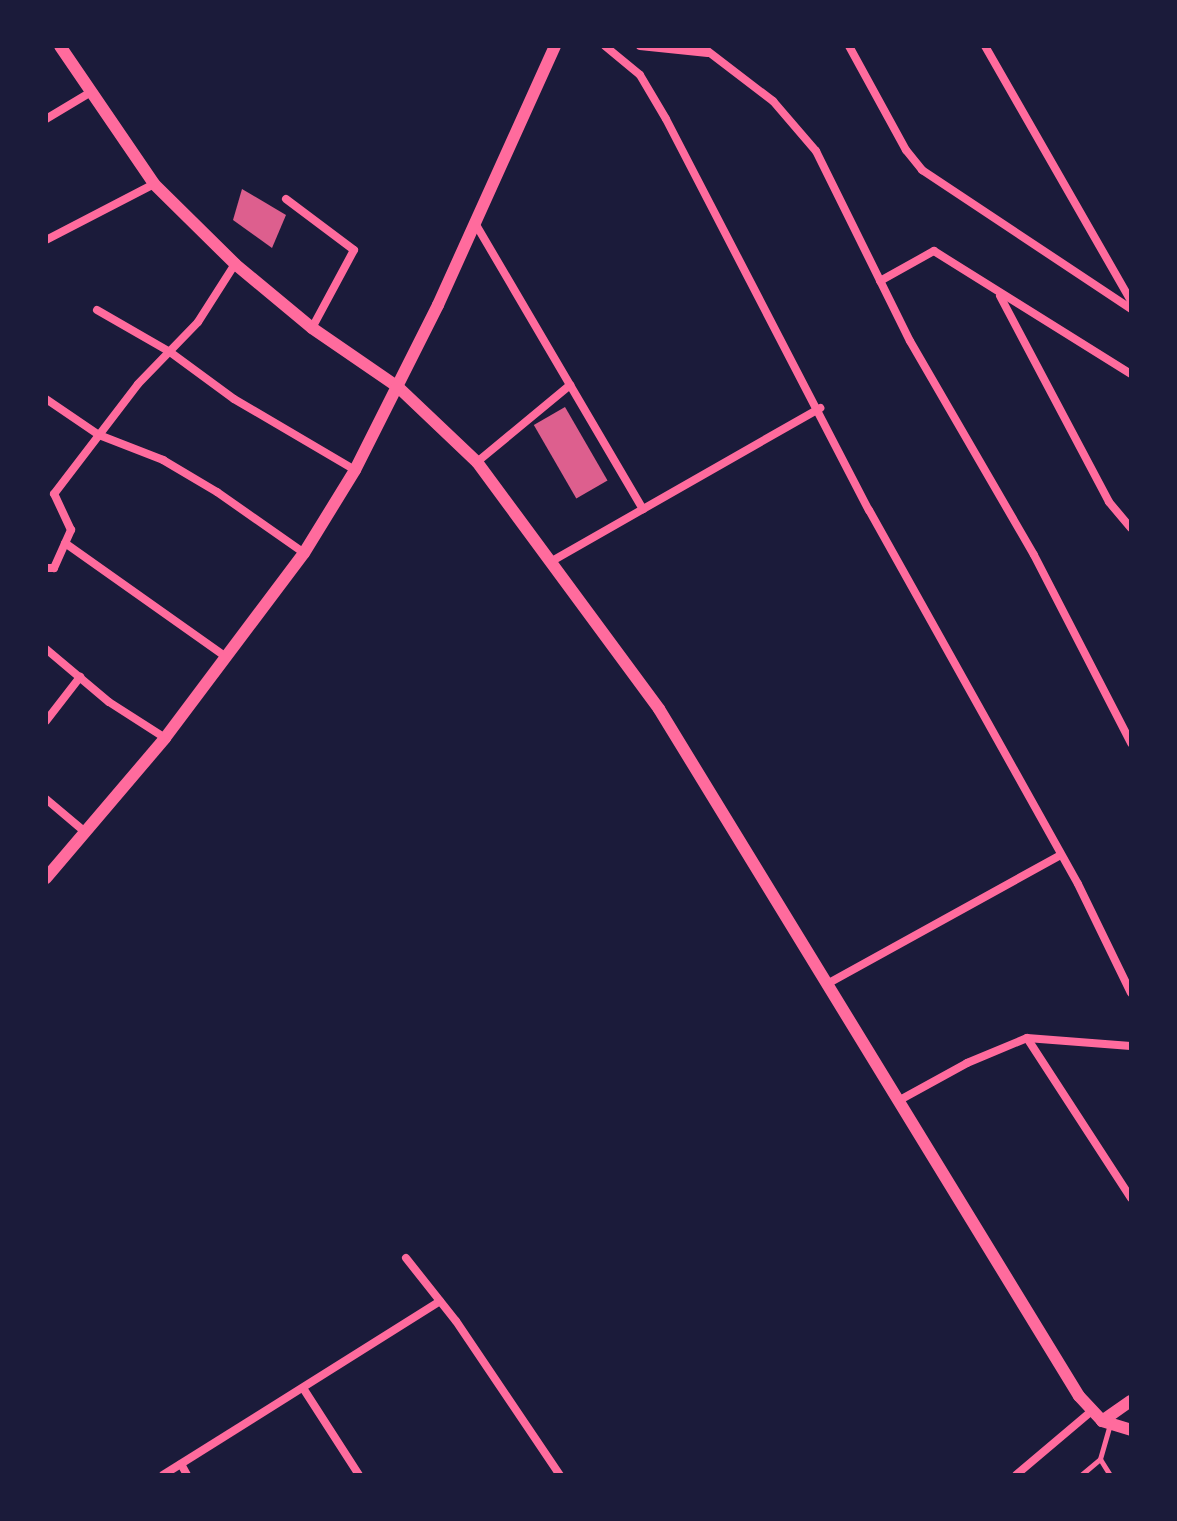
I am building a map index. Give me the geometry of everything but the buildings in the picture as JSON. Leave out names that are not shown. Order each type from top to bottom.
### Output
[{"type":"street","points":[[60,46],[154,184],[235,264],[312,328],[398,387],[477,462],[659,709],[1079,1396],[1106,1422],[1131,1430]]},
{"type":"street","points":[[46,878],[165,738],[304,553],[355,470],[398,387],[555,46]]},
{"type":"street","points":[[605,46],[640,75],[666,119],[820,408],[869,510],[1061,855],[1131,993]]},
{"type":"street","points":[[640,46],[709,53]]},
{"type":"street","points":[[701,46],[773,101],[800,128],[816,151],[910,341],[1034,555],[1131,743]]},
{"type":"street","points":[[849,46],[906,150],[922,170],[1131,309]]},
{"type":"street","points":[[985,46],[1131,301]]},
{"type":"street","points":[[46,119],[91,92]]},
{"type":"street","points":[[46,240],[154,184]]},
{"type":"street","points":[[286,199],[354,250],[312,328]]},
{"type":"street","points":[[475,223],[643,509]]},
{"type":"street","points":[[880,281],[934,251],[1131,374]]},
{"type":"street","points":[[46,568],[54,568],[71,530],[50,494],[138,384],[198,322],[235,264]]},
{"type":"street","points":[[999,294],[1109,502],[1131,528]]},
{"type":"street","points":[[97,310],[170,352],[234,399],[355,470]]},
{"type":"street","points":[[477,462],[570,385]]},
{"type":"street","points":[[46,399],[99,435],[163,460],[217,492],[304,553]]},
{"type":"street","points":[[552,561],[820,408]]},
{"type":"street","points":[[65,543],[226,657]]},
{"type":"street","points":[[46,649],[109,702],[165,738]]},
{"type":"street","points":[[46,721],[80,677]]},
{"type":"street","points":[[46,799],[85,832]]},
{"type":"street","points":[[827,984],[1061,855]]},
{"type":"street","points":[[898,1101],[967,1063],[1027,1038],[1131,1046]]},
{"type":"street","points":[[1027,1038],[1131,1198]]},
{"type":"street","points":[[406,1258],[440,1301],[560,1475]]},
{"type":"street","points":[[163,1475],[440,1301]]},
{"type":"street","points":[[303,1388],[359,1475]]},
{"type":"street","points":[[1106,1422],[1131,1401]]},
{"type":"street","points":[[1016,1475],[1093,1410]]},
{"type":"street","points":[[181,1464],[187,1475]]},
{"type":"lane","points":[[1081,1475],[1100,1459],[1106,1422]]},
{"type":"lane","points":[[1100,1459],[1110,1475]]}]
